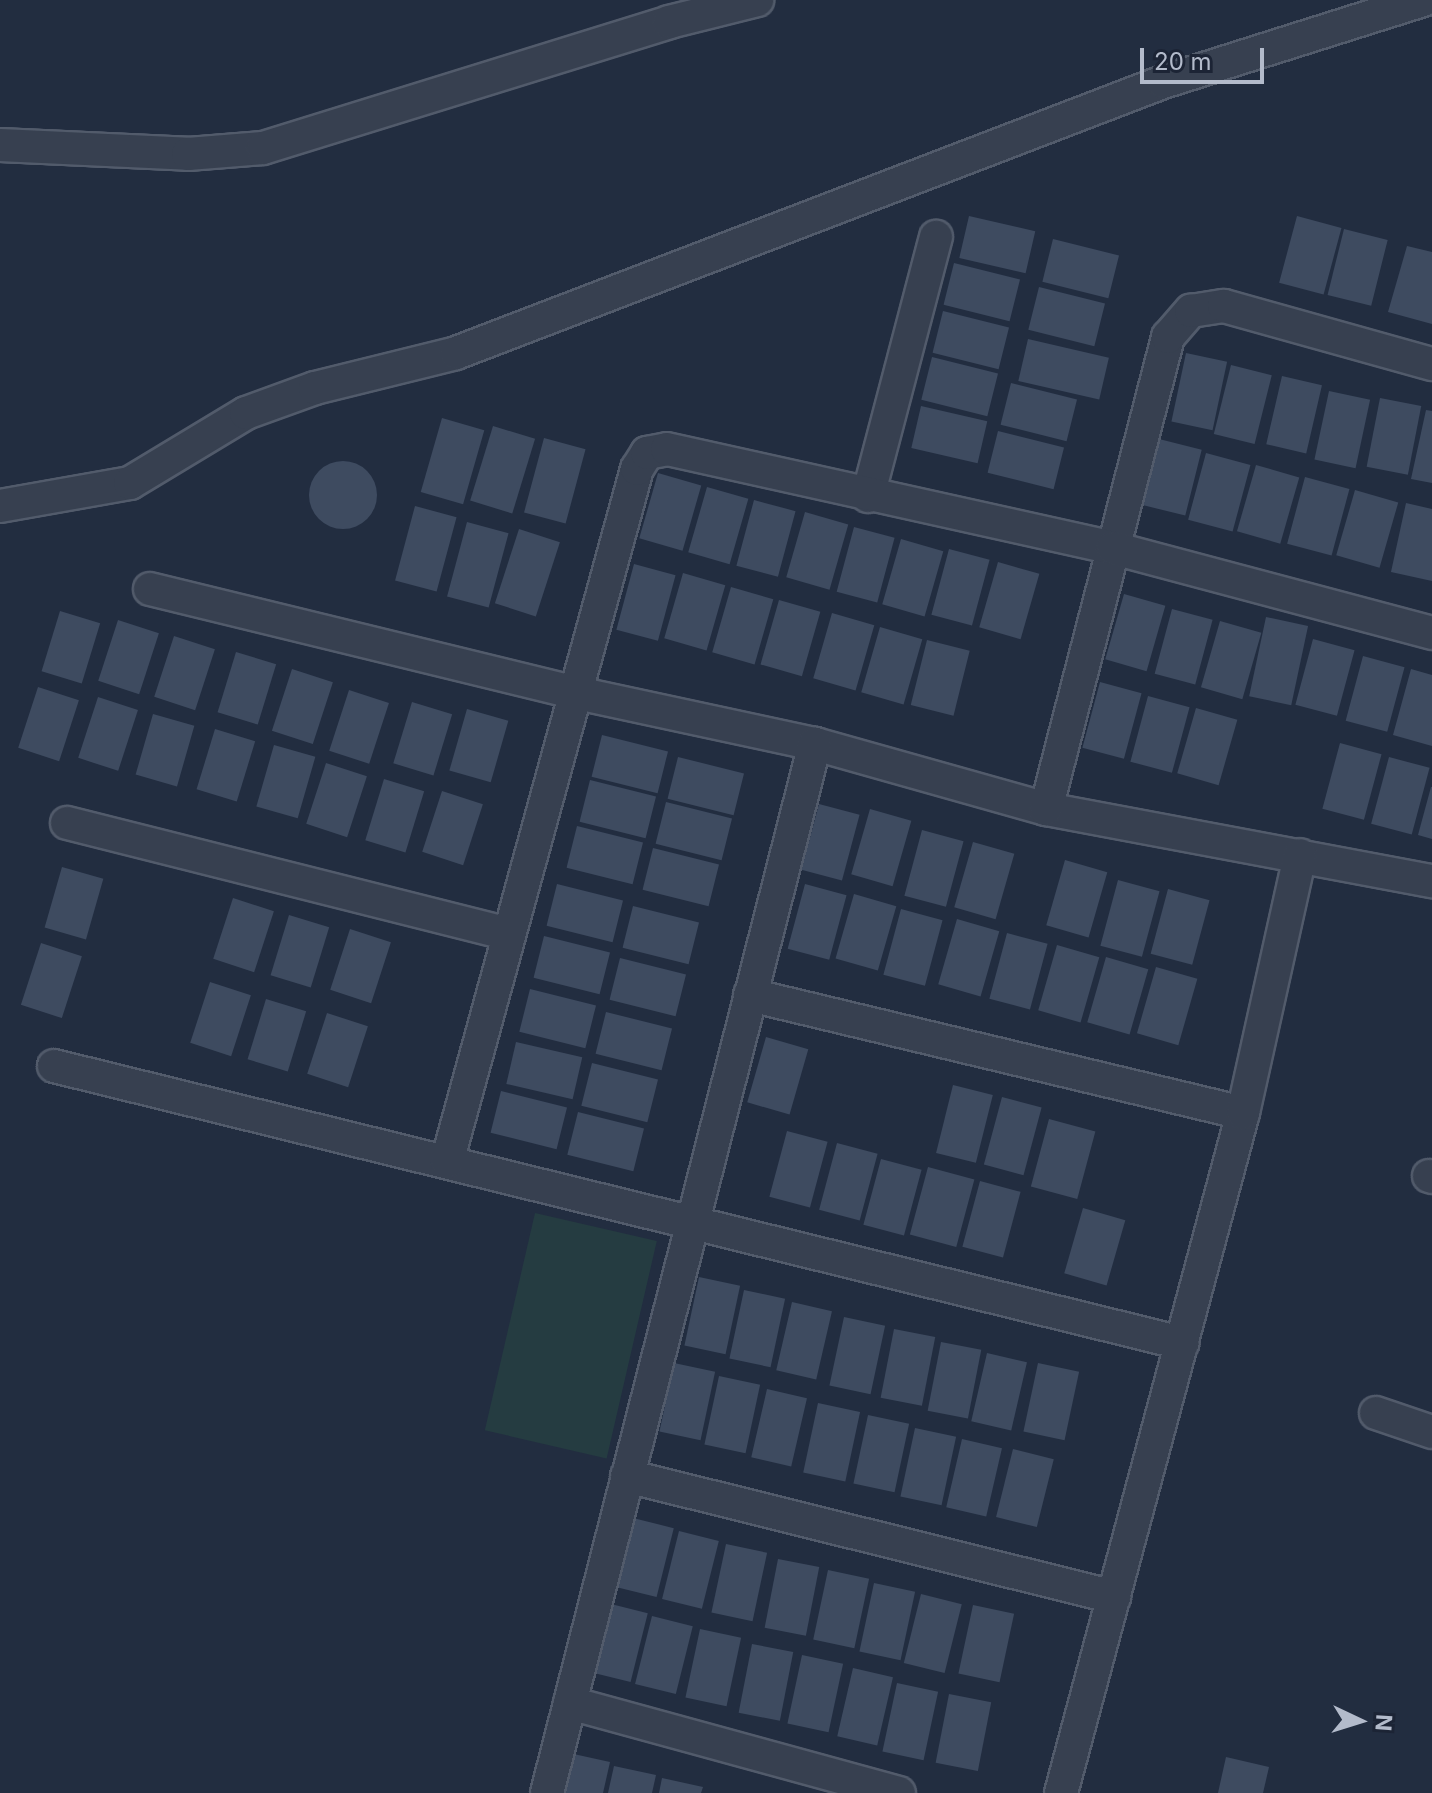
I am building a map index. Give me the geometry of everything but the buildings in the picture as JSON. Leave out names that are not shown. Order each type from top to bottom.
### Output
[{"type":"street","points":[[0,145],[188,154],[263,148],[669,22],[757,0]]},
{"type":"street","points":[[0,506],[130,483],[258,408],[315,388],[456,353],[1163,82],[1423,0]]},
{"type":"street","points":[[868,496],[936,237]]},
{"type":"street","points":[[1046,809],[1168,337],[1191,311],[1224,306],[1432,364]]},
{"type":"street","points":[[447,1162],[637,469],[647,453],[667,449],[1113,548],[1432,633]]},
{"type":"street","points":[[150,589],[577,693],[815,744],[1046,809],[1432,881]]},
{"type":"street","points":[[547,1793],[815,744]]},
{"type":"street","points":[[67,823],[508,934]]},
{"type":"street","points":[[1061,1793],[1243,1113],[1300,855]]},
{"type":"street","points":[[750,995],[1243,1113]]},
{"type":"street","points":[[54,1066],[1182,1343]]},
{"type":"street","points":[[1376,1413],[1432,1432]]},
{"type":"street","points":[[627,1476],[1114,1597]]},
{"type":"street","points":[[570,1703],[899,1793]]},
{"type":"green space","points":[[535,1213],[657,1241],[607,1458],[485,1430]]}]
